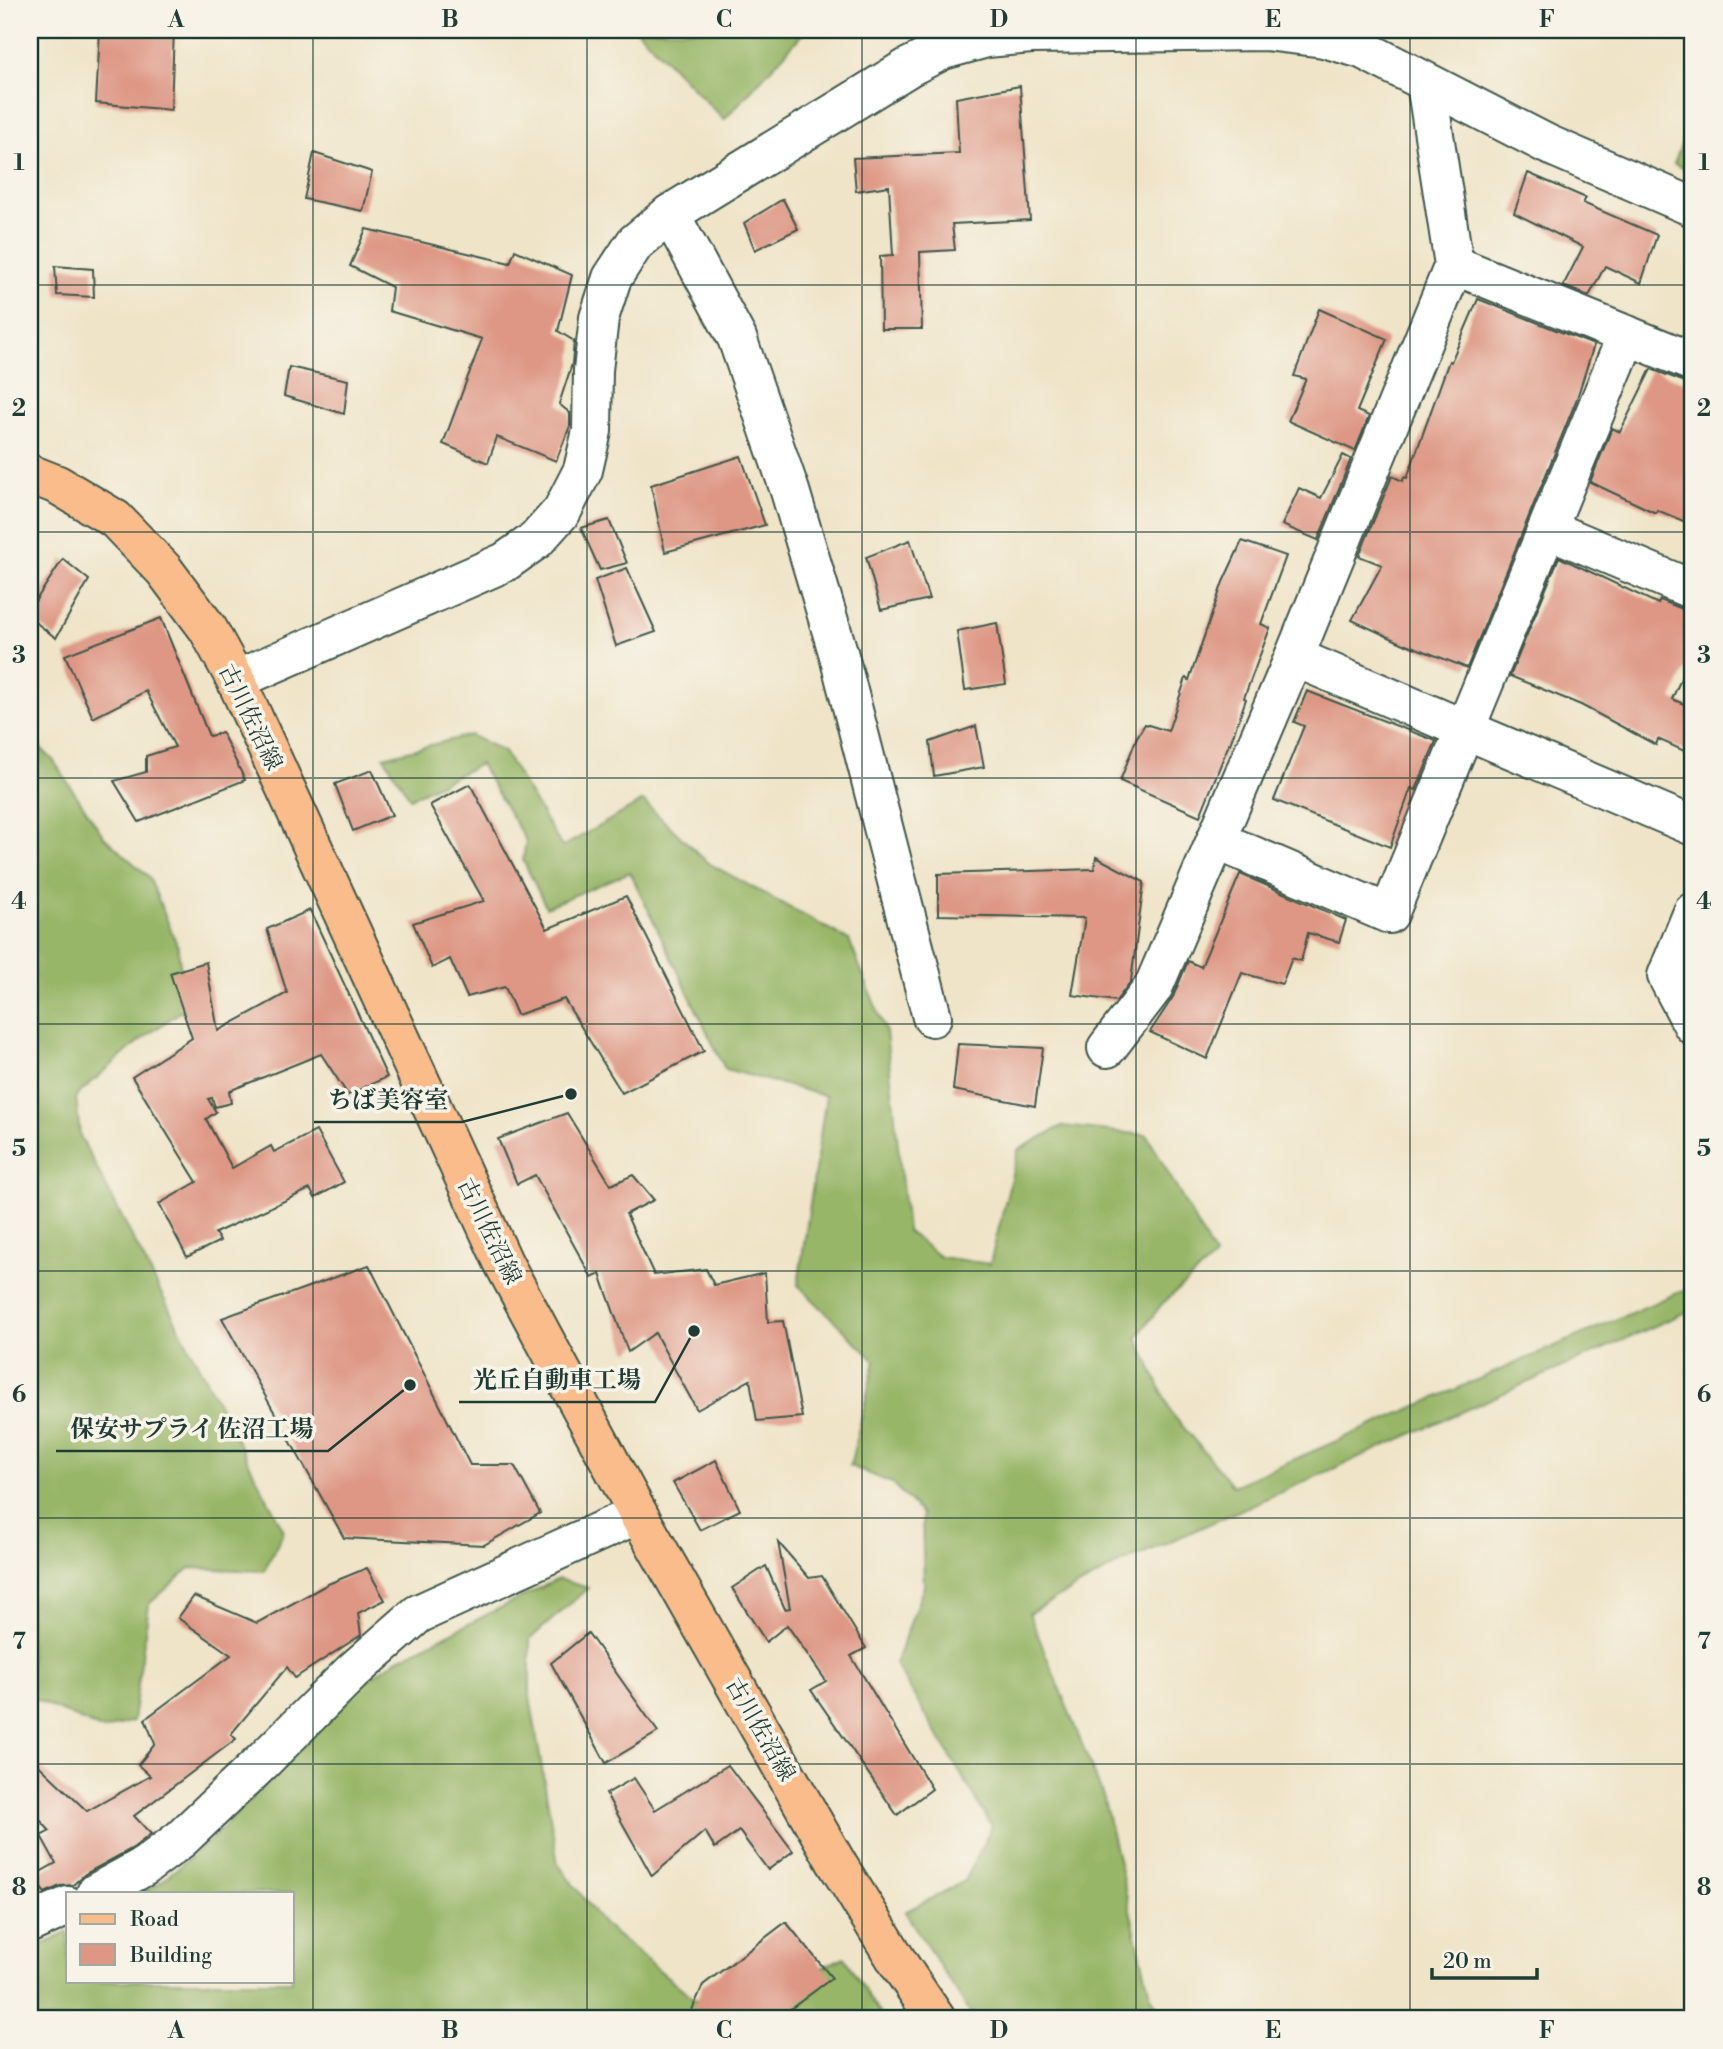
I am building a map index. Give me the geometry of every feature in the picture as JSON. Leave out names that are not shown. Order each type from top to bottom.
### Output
[{"type":"main road","name":"古川佐沼線","points":[[30,474],[58,485],[115,519],[164,570],[208,629],[236,680],[504,1265],[638,1514],[836,1862],[936,2019]]},
{"type":"street","points":[[236,680],[505,562],[536,540],[562,510],[583,470],[592,431],[593,370],[598,318],[612,278],[635,243],[670,214],[909,67],[943,50],[987,38],[1031,34],[1265,31],[1324,38],[1362,49],[1547,144],[1693,207]]},
{"type":"street","points":[[1107,1048],[1153,988],[1294,657],[1454,265],[1426,83]]},
{"type":"street","points":[[670,214],[737,338],[790,491],[838,652],[932,1017]]},
{"type":"street","points":[[1454,265],[1693,362]]},
{"type":"street","points":[[1216,840],[1389,914],[1627,335]]},
{"type":"street","points":[[1548,529],[1693,590]]},
{"type":"street","points":[[1294,657],[1693,826]]},
{"type":"street","points":[[1693,912],[1667,976],[1693,1025]]},
{"type":"street","points":[[98,1892],[145,1866],[180,1839],[262,1762],[352,1671],[418,1614],[638,1514]]},
{"type":"street","points":[[30,1923],[66,1907]]},
{"type":"green space","points":[[637,30],[806,30],[724,120]]},
{"type":"green space","points":[[1693,113],[1693,172],[1674,164]]},
{"type":"green space","points":[[470,735],[504,752],[562,847],[643,801],[708,863],[849,940],[886,1032],[907,1231],[940,1257],[990,1264],[1018,1150],[1062,1126],[1147,1135],[1215,1257],[1162,1304],[1137,1337],[1172,1414],[1233,1486],[1693,1286],[1693,1309],[1119,1564],[1029,1613],[1103,1796],[1150,1994],[1164,2019],[974,2019],[905,1912],[965,1881],[992,1826],[895,1664],[924,1586],[922,1514],[892,1483],[850,1466],[875,1361],[798,1285],[826,1096],[725,1069],[630,872],[546,907],[523,860],[526,841],[480,764],[410,798],[384,757]]},
{"type":"green space","points":[[30,738],[53,760],[104,837],[149,877],[178,947],[185,1008],[138,1042],[76,1096],[80,1136],[284,1531],[264,1571],[190,1568],[149,1604],[133,1721],[103,1730],[30,1697]]},
{"type":"green space","points":[[558,1579],[588,1588],[530,1639],[530,1697],[558,1864],[604,1925],[718,2018],[844,1957],[883,2019],[30,2019],[30,1951],[66,1933],[66,1982],[294,1982],[294,1892],[143,1892],[157,1885],[212,1839],[363,1683],[398,1659]]},
{"type":"building","points":[[100,30],[174,30],[171,110],[96,103]]},
{"type":"building","points":[[1020,86],[1030,220],[952,224],[955,250],[920,252],[922,329],[881,329],[880,256],[893,255],[889,186],[856,191],[853,158],[959,153],[956,98]]},
{"type":"building","points":[[314,153],[372,172],[363,211],[304,199]]},
{"type":"building","points":[[1528,173],[1586,198],[1583,203],[1657,235],[1641,283],[1605,266],[1589,296],[1563,286],[1583,247],[1514,213]]},
{"type":"building","points":[[783,199],[798,229],[755,250],[744,223]]},
{"type":"building","points":[[366,229],[510,263],[515,250],[572,275],[558,331],[574,341],[572,364],[559,404],[570,413],[570,426],[556,461],[497,437],[488,463],[443,444],[482,339],[389,311],[392,287],[350,266]]},
{"type":"building","points":[[55,266],[93,269],[94,297],[57,295]]},
{"type":"building","points":[[1478,299],[1594,345],[1576,401],[1467,668],[1406,645],[1352,620],[1382,565],[1359,556],[1392,476],[1403,481],[1404,477],[1407,478],[1449,361],[1451,362]]},
{"type":"building","points":[[1319,309],[1387,339],[1357,411],[1369,416],[1355,451],[1288,421],[1306,379],[1294,376]]},
{"type":"building","points":[[289,367],[348,380],[344,414],[284,396]]},
{"type":"building","points":[[1651,369],[1693,383],[1693,525],[1657,510],[1656,513],[1590,482],[1612,428],[1620,432]]},
{"type":"building","points":[[1343,455],[1351,459],[1318,540],[1282,525],[1299,488],[1321,498]]},
{"type":"building","points":[[741,456],[765,525],[665,552],[651,485]]},
{"type":"building","points":[[609,520],[627,563],[600,570],[581,528]]},
{"type":"building","points":[[910,540],[929,599],[881,610],[866,557]]},
{"type":"building","points":[[1242,541],[1286,556],[1261,624],[1270,628],[1230,744],[1200,816],[1120,781],[1137,737],[1145,724],[1168,731],[1223,582]]},
{"type":"building","points":[[1559,557],[1658,604],[1660,600],[1693,611],[1693,652],[1672,699],[1693,708],[1693,755],[1658,739],[1656,745],[1581,705],[1510,676]]},
{"type":"building","points":[[63,559],[89,580],[56,638],[30,618],[30,609]]},
{"type":"building","points":[[627,568],[656,632],[616,646],[595,580]]},
{"type":"building","points":[[161,618],[209,736],[222,733],[245,780],[139,822],[114,781],[146,772],[146,756],[175,747],[146,691],[93,718],[65,655]]},
{"type":"building","points":[[997,623],[1006,684],[965,690],[957,631]]},
{"type":"building","points":[[1307,691],[1436,741],[1416,790],[1411,788],[1390,847],[1274,800],[1304,726],[1294,722]]},
{"type":"building","points":[[976,726],[984,767],[934,776],[930,742]]},
{"type":"building","points":[[372,770],[392,815],[353,831],[335,784]]},
{"type":"building","points":[[470,784],[547,929],[626,896],[704,1051],[622,1093],[564,999],[517,1015],[505,987],[467,997],[450,959],[432,968],[413,923],[484,901],[430,805]]},
{"type":"building","points":[[1096,857],[1144,882],[1131,981],[1116,1001],[1072,995],[1085,918],[938,915],[938,874],[1094,869]]},
{"type":"building","points":[[1240,874],[1346,920],[1339,942],[1308,933],[1301,961],[1292,958],[1282,984],[1242,973],[1207,1059],[1150,1032],[1173,997],[1188,961],[1201,967]]},
{"type":"building","points":[[310,910],[387,1077],[348,1095],[321,1054],[229,1091],[231,1103],[215,1107],[212,1098],[208,1099],[216,1112],[206,1119],[232,1168],[271,1146],[274,1152],[316,1131],[344,1182],[315,1198],[310,1189],[215,1233],[220,1241],[187,1257],[159,1204],[197,1182],[132,1077],[192,1038],[170,973],[206,962],[218,1031],[287,993],[267,929]]},
{"type":"building","points":[[958,1044],[1043,1048],[1035,1106],[953,1090]]},
{"type":"building","points":[[567,1113],[611,1185],[633,1175],[654,1200],[626,1214],[654,1275],[706,1269],[714,1285],[765,1273],[768,1322],[783,1321],[802,1417],[757,1421],[750,1380],[697,1410],[655,1333],[628,1352],[600,1274],[592,1278],[535,1175],[517,1184],[498,1139]]},
{"type":"building","points":[[369,1265],[470,1465],[514,1465],[540,1513],[484,1545],[344,1538],[222,1318]]},
{"type":"building","points":[[716,1460],[740,1510],[700,1530],[673,1483]]},
{"type":"building","points":[[778,1542],[809,1578],[822,1576],[866,1648],[851,1656],[932,1789],[897,1815],[811,1690],[826,1681],[787,1625],[766,1642],[732,1588],[766,1566],[785,1609],[790,1608]]},
{"type":"building","points":[[367,1568],[385,1600],[358,1613],[361,1635],[295,1678],[287,1667],[231,1734],[236,1739],[134,1816],[151,1834],[133,1848],[85,1874],[73,1885],[60,1886],[45,1893],[31,1877],[56,1863],[41,1836],[50,1831],[30,1809],[30,1757],[87,1811],[150,1776],[138,1765],[155,1744],[145,1719],[231,1655],[178,1618],[194,1596],[257,1623],[328,1584]]},
{"type":"building","points":[[588,1633],[658,1732],[606,1763],[551,1663]]},
{"type":"building","points":[[728,1765],[793,1851],[768,1870],[739,1831],[715,1848],[705,1831],[652,1876],[606,1794],[634,1778],[655,1810]]},
{"type":"building","points":[[786,1922],[832,1978],[777,2019],[688,2019],[703,1985]]},
{"type":"place","name":"ちば美容室","points":[[571,1094]]},
{"type":"place","name":"光丘自動車工場","points":[[694,1331]]},
{"type":"place","name":"保安サプライ 佐沼工場","points":[[410,1385]]}]
